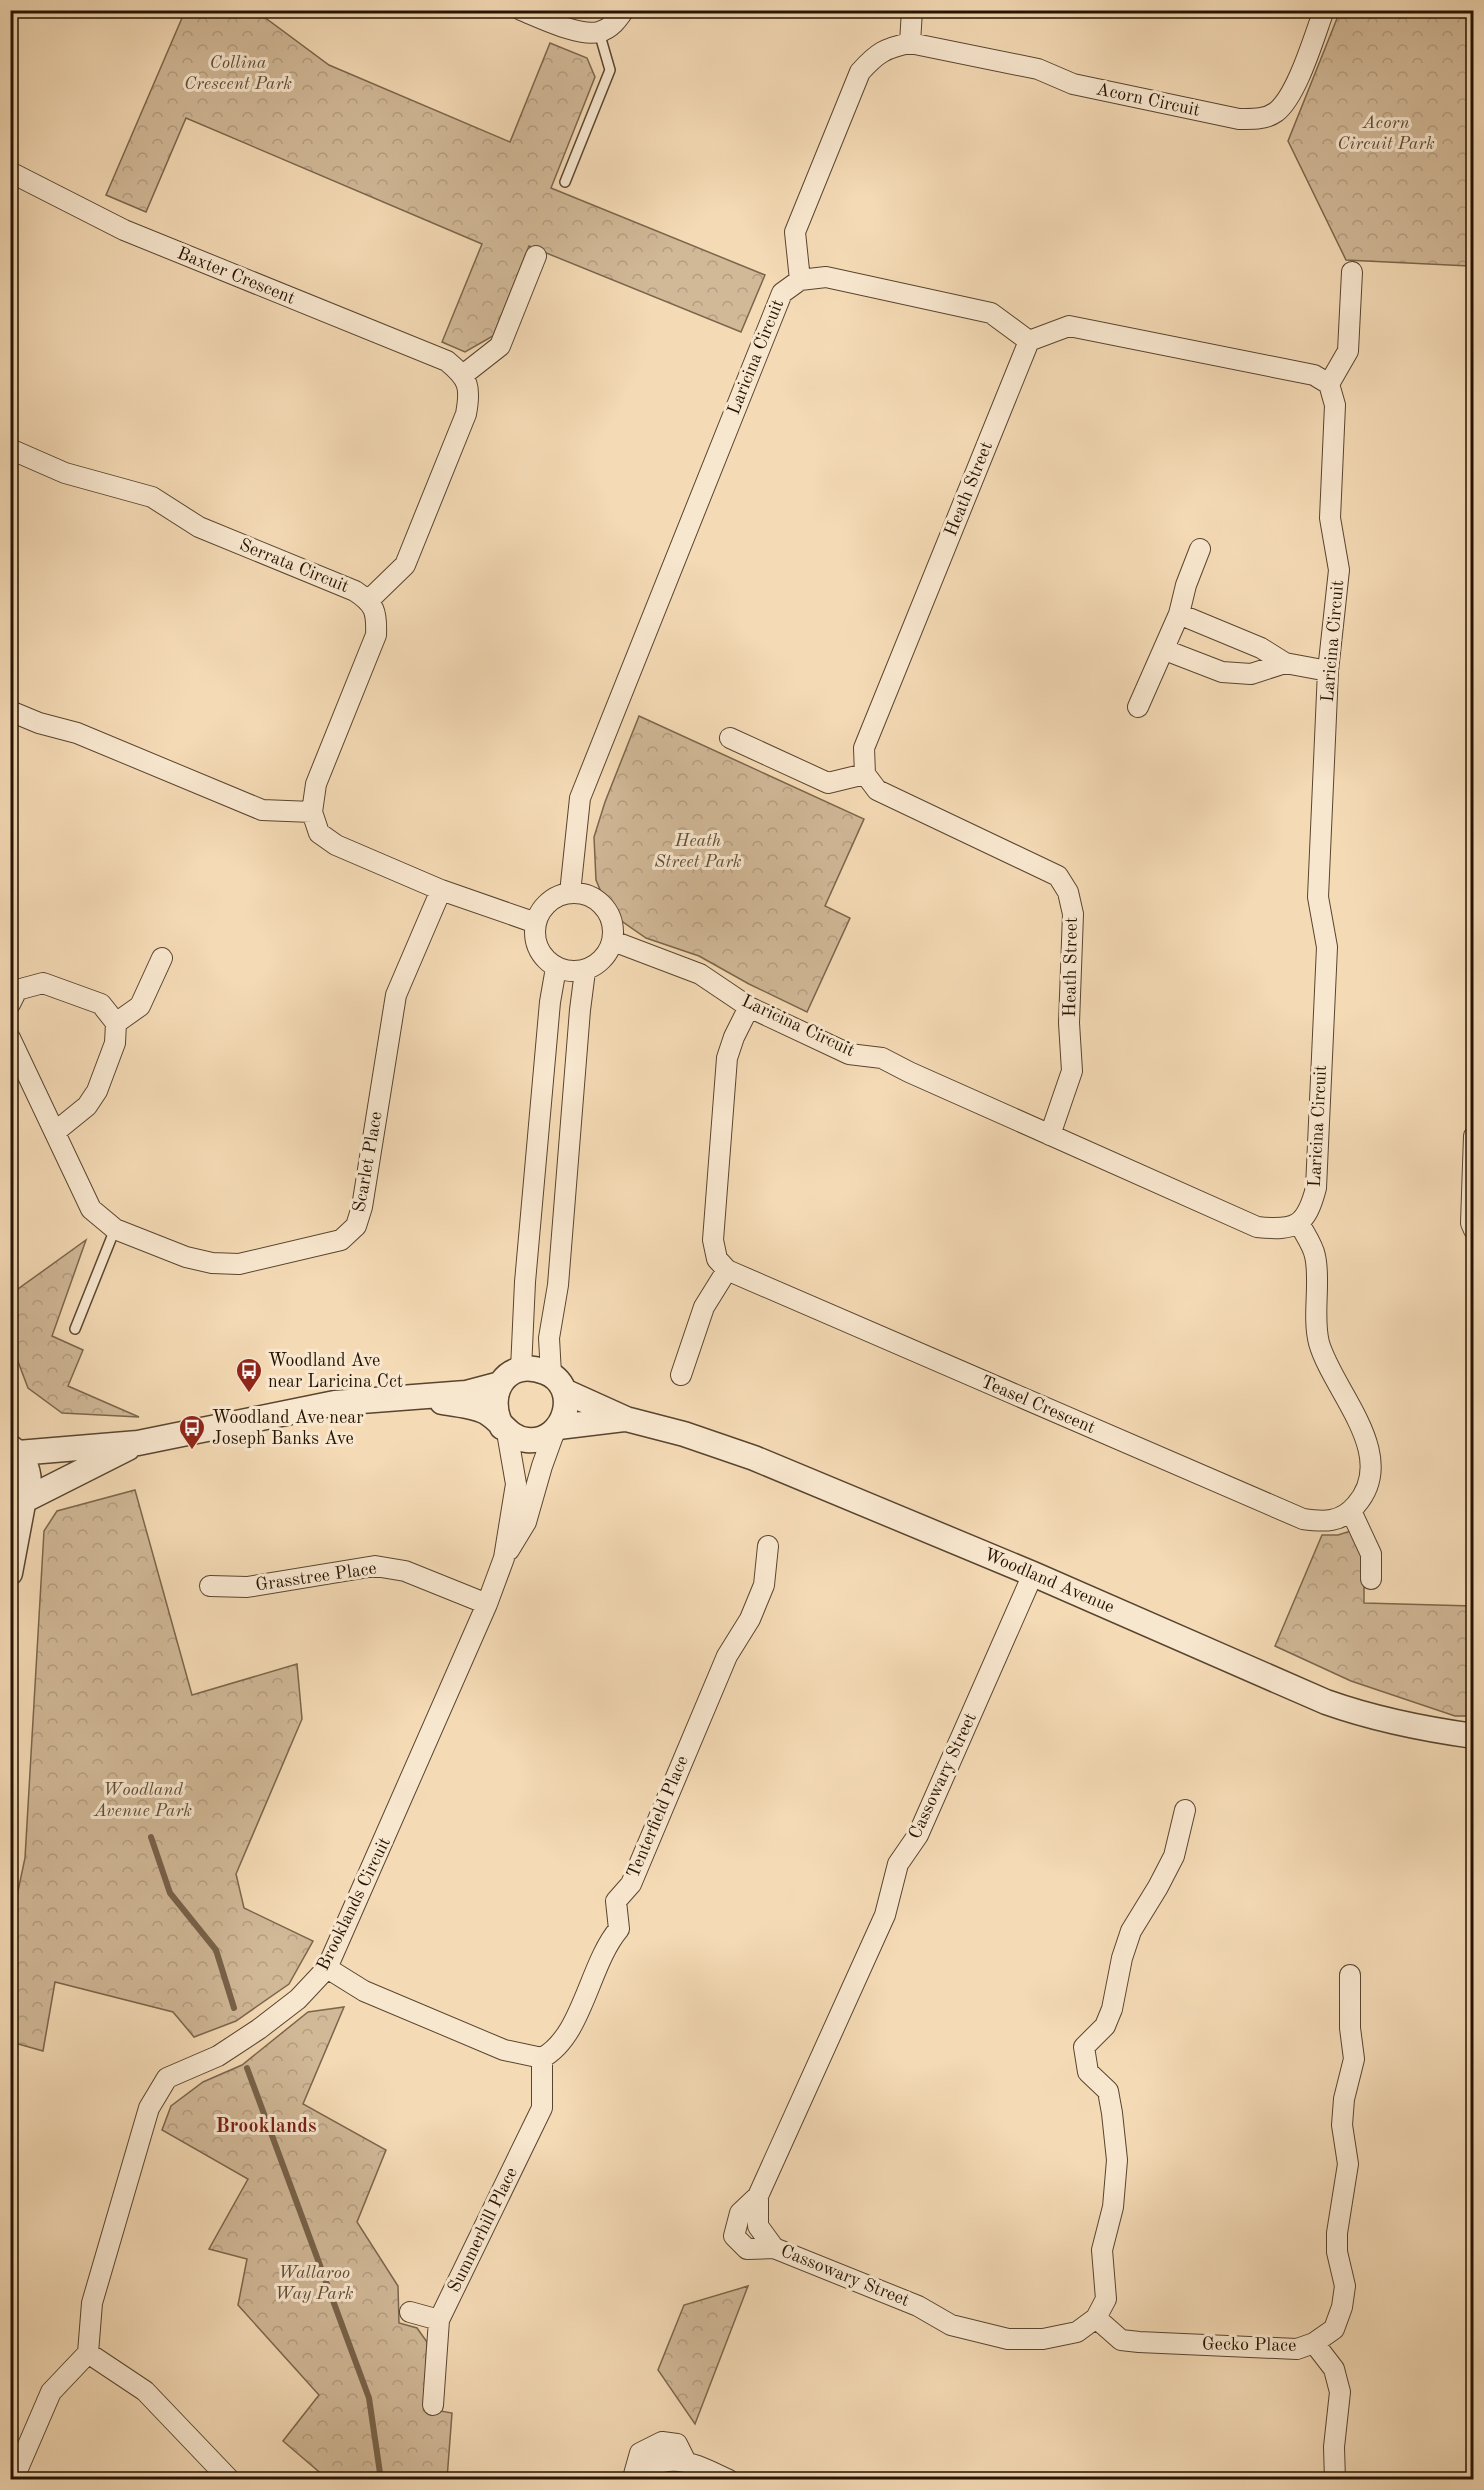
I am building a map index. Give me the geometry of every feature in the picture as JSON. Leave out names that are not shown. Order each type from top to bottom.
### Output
[{"type":"street","points":[[521,10],[581,32],[599,32],[615,23],[624,10]]},
{"type":"street","points":[[910,43],[912,10]]},
{"type":"street","name":"Acorn Circuit","points":[[800,280],[795,232],[860,72],[876,55],[892,47],[910,43],[1038,69],[1072,84],[1239,119],[1258,120],[1275,113],[1291,96],[1324,10]]},
{"type":"street","name":"Baxter Crescent","points":[[10,172],[124,230],[447,361],[463,375]]},
{"type":"street","points":[[369,600],[405,565],[466,414],[470,393],[463,375],[500,346],[536,256]]},
{"type":"street","points":[[1029,340],[1069,326],[1314,375],[1329,384],[1348,351],[1352,272]]},
{"type":"street","name":"Laricina Circuit","points":[[570,893],[580,798],[782,293],[800,280],[826,277],[991,313],[1029,340]]},
{"type":"street","name":"Heath Street","points":[[1029,340],[864,748],[864,774],[877,790],[1058,876],[1068,892],[1073,915],[1069,1023],[1072,1071],[1050,1135]]},
{"type":"street","name":"Laricina Circuit","points":[[613,941],[699,974],[749,1007],[849,1054],[882,1058],[1257,1227],[1282,1230],[1299,1223],[1311,1206],[1317,1176],[1327,947],[1318,897],[1328,671],[1339,570],[1330,518],[1335,405],[1329,384]]},
{"type":"street","name":"Serrata Circuit","points":[[10,449],[64,472],[152,497],[199,526],[355,591],[369,600],[377,615],[376,635],[316,784],[312,812]]},
{"type":"street","points":[[1138,707],[1153,669],[1165,650],[1200,549]]},
{"type":"street","points":[[1179,614],[1261,648],[1285,663],[1328,671]]},
{"type":"street","points":[[1165,650],[1222,672],[1251,674],[1285,663]]},
{"type":"street","points":[[10,711],[39,723],[77,733],[262,810],[312,812],[320,832],[336,845],[441,890],[536,923]]},
{"type":"street","points":[[730,738],[828,783],[864,774]]},
{"type":"street","name":"Scarlet Place","points":[[10,1038],[91,1209],[115,1229],[186,1257],[212,1263],[239,1264],[341,1240],[356,1226],[362,1207],[396,995],[441,890]]},
{"type":"street","points":[[570,893],[593,897],[604,906],[613,926],[613,941],[602,961],[585,971],[571,972],[556,968],[545,960],[534,936],[536,923],[541,910],[551,900],[570,893]]},
{"type":"street","points":[[116,1023],[141,1006],[162,958]]},
{"type":"street","points":[[521,1369],[525,1282],[550,1002],[556,968]]},
{"type":"street","points":[[557,1429],[566,1410],[557,1382],[549,1338],[558,1285],[585,971]]},
{"type":"street","points":[[13,992],[43,982],[101,1004],[116,1023],[115,1043],[97,1091],[87,1106],[55,1132]]},
{"type":"street","points":[[681,1376],[704,1307],[727,1270],[717,1259],[713,1240],[727,1058],[734,1037],[749,1007]]},
{"type":"street","points":[[1473,1136],[1471,1223],[1473,1230]]},
{"type":"street","points":[[1299,1223],[1315,1256],[1316,1320],[1319,1343],[1370,1448],[1371,1470],[1365,1494],[1351,1511],[1371,1554],[1371,1579]]},
{"type":"street","name":"Teasel Crescent","points":[[727,1270],[1303,1519],[1324,1522],[1340,1519],[1351,1511]]},
{"type":"street","name":"Woodland Avenue","points":[[13,1448],[138,1443],[335,1403],[465,1393],[500,1384],[509,1375],[521,1369],[534,1368],[626,1419],[684,1434],[754,1458],[1033,1574],[1326,1702],[1394,1723],[1473,1736]]},
{"type":"street","points":[[500,1384],[494,1402],[496,1416],[505,1430]]},
{"type":"street","name":"Woodland Avenue","points":[[408,1396],[458,1404],[487,1413],[517,1438],[530,1441],[545,1437],[557,1429],[584,1422],[626,1419]]},
{"type":"street","name":"Brooklands Circuit","points":[[504,1558],[526,1522],[542,1466],[557,1429]]},
{"type":"street","name":"Brooklands Circuit","points":[[88,2353],[96,2292],[149,2108],[167,2078],[218,2056],[259,2029],[298,1999],[327,1968],[487,1604],[504,1558],[516,1484],[505,1430]]},
{"type":"street","name":"Woodland Avenue","points":[[19,1507],[138,1443]]},
{"type":"street","points":[[10,1573],[19,1507],[29,1488],[29,1475],[25,1463],[13,1448]]},
{"type":"street","name":"Tenterfield Place","points":[[542,2058],[554,2052],[571,2026],[608,1942],[619,1929],[616,1901],[631,1884],[727,1656],[750,1619],[764,1585],[768,1546]]},
{"type":"street","name":"Grasstree Place","points":[[210,1586],[247,1587],[375,1566],[405,1570],[487,1604]]},
{"type":"street","name":"Cassowary Street","points":[[1033,1574],[918,1835],[898,1864],[885,1915],[758,2196],[758,2226],[774,2248],[918,2306],[951,2325],[1008,2339],[1043,2339],[1077,2332],[1096,2318]]},
{"type":"street","points":[[1096,2318],[1106,2299],[1102,2250],[1113,2207],[1117,2160],[1108,2091],[1088,2072],[1084,2047],[1105,2026],[1112,2009],[1122,1958],[1131,1931],[1174,1856],[1185,1810]]},
{"type":"street","points":[[327,1968],[364,1991],[504,2050],[542,2058]]},
{"type":"street","name":"Gecko Place","points":[[1096,2318],[1121,2340],[1297,2349],[1314,2343],[1334,2329],[1342,2307],[1345,2286],[1337,2252],[1336,2234],[1348,2164],[1342,2125],[1344,2099],[1354,2058],[1350,2028],[1350,1975]]},
{"type":"street","name":"Summerhill Place","points":[[433,2405],[440,2320],[542,2108],[542,2058]]},
{"type":"street","points":[[410,2312],[440,2320]]},
{"type":"street","points":[[1314,2343],[1334,2370],[1340,2392],[1334,2447],[1335,2480]]},
{"type":"street","points":[[13,2480],[51,2392],[88,2353],[145,2391],[230,2480]]},
{"type":"street","points":[[633,2479],[656,2462],[685,2460],[729,2480]]},
{"type":"lane","points":[[565,182],[610,70],[599,32]]},
{"type":"lane","points":[[75,1329],[115,1229]]},
{"type":"green space","name":"Collina Crescent Park","points":[[185,11],[201,11],[215,16],[223,11],[256,11],[329,65],[510,142],[550,43],[587,58],[595,77],[551,188],[765,275],[741,332],[529,246],[493,336],[465,352],[442,342],[482,244],[186,118],[146,212],[106,195]]},
{"type":"green space","name":"Acorn Circuit Park","points":[[1340,11],[1473,11],[1473,131],[1469,266],[1346,260],[1288,141]]},
{"type":"green space","name":"Heath Street Park","points":[[639,716],[864,819],[825,906],[850,918],[807,1012],[749,984],[699,956],[646,938],[610,913],[596,880],[594,837],[605,802]]},
{"type":"green space","points":[[86,1240],[52,1336],[83,1350],[68,1386],[139,1417],[62,1413],[28,1388],[11,1343],[11,1294]]},
{"type":"green space","name":"Woodland Avenue Park","points":[[135,1490],[192,1695],[297,1664],[302,1719],[236,1874],[244,1908],[313,1941],[289,1984],[236,2021],[194,2037],[173,2012],[55,1982],[43,2051],[11,2042],[11,1924],[25,1858],[44,1531],[57,1511]]},
{"type":"green space","points":[[1357,1529],[1364,1555],[1364,1603],[1473,1606],[1473,1716],[1455,1716],[1351,1681],[1275,1646],[1322,1535],[1338,1535]]},
{"type":"green space","name":"Wallaroo Way Park","points":[[344,2007],[303,2104],[386,2150],[357,2222],[398,2286],[399,2323],[417,2328],[427,2342],[424,2408],[452,2413],[447,2479],[324,2479],[325,2477],[283,2441],[319,2395],[238,2305],[247,2259],[209,2249],[248,2179],[162,2130],[171,2106],[203,2082],[242,2065],[308,2012]]},
{"type":"green space","points":[[748,2286],[695,2424],[658,2370],[684,2305]]},
{"type":"waterway","points":[[151,1837],[170,1893],[216,1950],[234,2008]]},
{"type":"waterway","points":[[247,2068],[369,2398],[381,2480]]},
{"type":"place","name":"Woodland Ave near Laricina Cct","points":[[249,1394]]},
{"type":"place","name":"Woodland Ave near Joseph Banks Ave","points":[[192,1451]]},
{"type":"district","name":"Brooklands","points":[[266,2127]]}]
